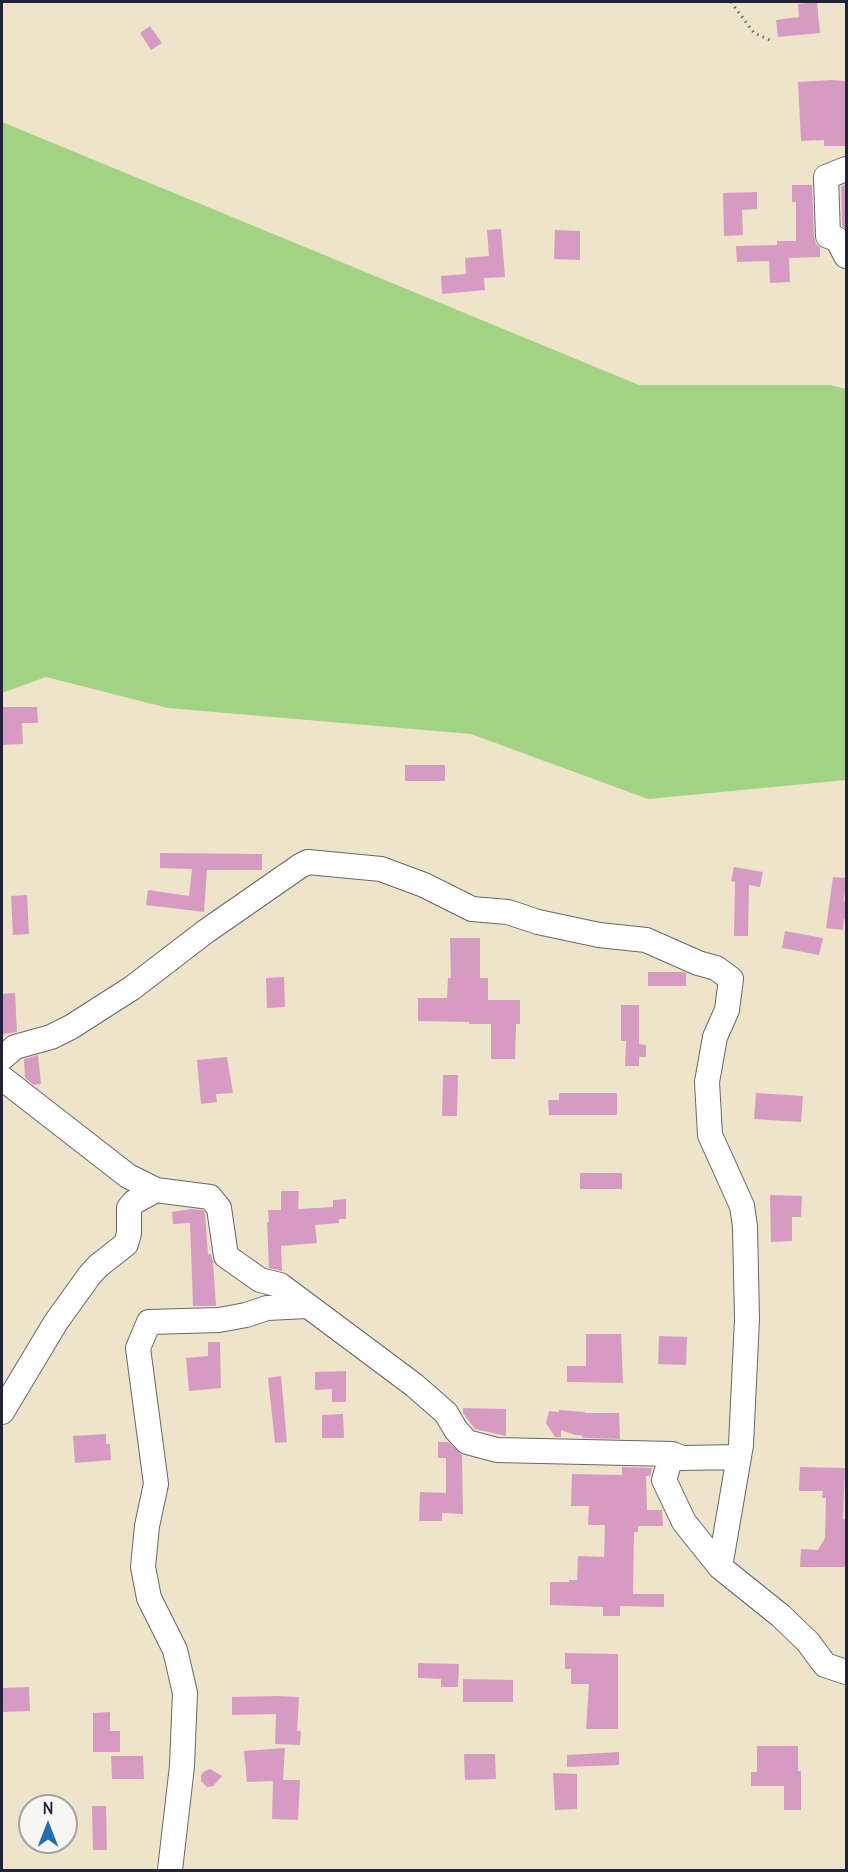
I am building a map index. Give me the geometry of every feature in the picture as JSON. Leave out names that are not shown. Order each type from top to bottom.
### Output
[{"type":"street","points":[[846,169],[826,177],[828,236],[837,239],[846,255]]},
{"type":"street","points":[[2,1058],[15,1047],[51,1037],[70,1027],[132,988],[205,932],[308,862],[381,868],[424,885],[472,909],[508,912],[538,922],[599,935],[646,940],[698,963],[716,968],[731,979],[727,1010],[715,1037],[707,1082],[710,1135],[742,1206],[745,1226],[747,1319],[741,1444],[720,1567]]},
{"type":"street","points":[[5,1083],[120,1171],[156,1190],[210,1197],[219,1208],[226,1256],[260,1280],[280,1285],[414,1385],[446,1413],[456,1430],[467,1442],[497,1450],[672,1455],[681,1458],[739,1457]]},
{"type":"street","points":[[2,1412],[56,1322],[89,1276],[126,1244],[129,1233],[129,1208],[156,1190]]},
{"type":"street","points":[[170,1870],[183,1766],[185,1693],[175,1650],[149,1599],[143,1566],[147,1526],[156,1484],[138,1348],[149,1322],[219,1320],[273,1307],[307,1306]]},
{"type":"street","points":[[672,1455],[664,1480],[684,1522],[720,1567],[781,1616],[808,1642],[825,1665],[846,1672]]},
{"type":"path","points":[[731,2],[754,33],[772,41]]},
{"type":"green space","points":[[2,122],[639,385],[830,385],[846,389],[846,780],[648,799],[471,734],[168,708],[46,677],[2,693]]},
{"type":"building","points":[[817,2],[820,33],[778,37],[776,20],[799,17],[798,4]]},
{"type":"building","points":[[150,26],[162,43],[151,50],[140,33]]},
{"type":"building","points":[[846,81],[846,146],[824,146],[824,140],[801,141],[798,82]]},
{"type":"building","points":[[846,184],[845,228],[842,226],[841,187]]},
{"type":"building","points":[[792,185],[812,185],[814,236],[816,244],[820,247],[820,257],[789,258],[790,282],[770,283],[769,261],[737,262],[736,246],[777,245],[777,241],[796,241],[796,202],[792,202]]},
{"type":"building","points":[[757,192],[757,209],[742,210],[743,235],[724,236],[723,193]]},
{"type":"building","points":[[501,229],[505,277],[484,278],[485,290],[442,294],[441,276],[466,274],[465,258],[489,256],[487,230]]},
{"type":"building","points":[[555,230],[580,231],[580,260],[554,259]]},
{"type":"building","points":[[2,707],[37,707],[38,723],[22,723],[23,744],[2,745]]},
{"type":"building","points":[[405,765],[445,765],[445,781],[405,781]]},
{"type":"building","points":[[160,853],[262,854],[262,870],[207,870],[204,912],[146,905],[148,890],[189,896],[192,869],[160,868]]},
{"type":"building","points":[[734,867],[763,872],[760,887],[749,885],[748,936],[734,936],[735,882],[731,881]]},
{"type":"building","points":[[833,877],[846,878],[844,901],[846,901],[846,919],[844,919],[843,930],[826,928]]},
{"type":"building","points":[[27,895],[29,934],[13,935],[11,896]]},
{"type":"building","points":[[785,931],[823,938],[819,955],[782,948]]},
{"type":"building","points":[[450,938],[480,938],[480,978],[488,978],[488,1000],[520,1000],[520,1024],[516,1024],[515,1059],[491,1059],[491,1024],[418,1021],[418,998],[447,998],[448,978],[451,978]]},
{"type":"building","points":[[648,972],[684,972],[686,973],[686,986],[648,986]]},
{"type":"building","points":[[284,977],[285,1007],[267,1008],[266,978]]},
{"type":"building","points":[[15,993],[17,1032],[3,1034],[2,994]]},
{"type":"building","points":[[621,1005],[639,1005],[639,1044],[646,1045],[646,1057],[639,1057],[639,1066],[625,1066],[626,1041],[621,1041]]},
{"type":"building","points":[[38,1055],[41,1084],[34,1085],[25,1078],[24,1059]]},
{"type":"building","points":[[227,1057],[233,1093],[216,1094],[217,1102],[201,1104],[197,1060]]},
{"type":"building","points":[[443,1075],[458,1075],[457,1116],[442,1116]]},
{"type":"building","points":[[559,1093],[617,1093],[617,1115],[549,1115],[548,1100],[559,1100]]},
{"type":"building","points":[[756,1093],[803,1096],[801,1122],[754,1119]]},
{"type":"building","points":[[580,1173],[622,1173],[622,1189],[580,1189]]},
{"type":"building","points":[[281,1191],[299,1191],[298,1209],[333,1207],[333,1200],[346,1199],[346,1219],[339,1219],[339,1223],[315,1225],[317,1243],[281,1246],[282,1271],[269,1268],[267,1222],[269,1222],[268,1210],[281,1210]]},
{"type":"building","points":[[770,1195],[802,1196],[801,1217],[792,1217],[792,1241],[771,1242]]},
{"type":"building","points":[[203,1210],[205,1214],[208,1254],[211,1254],[213,1262],[216,1306],[193,1306],[190,1223],[173,1224],[172,1212]]},
{"type":"building","points":[[586,1334],[621,1334],[623,1383],[567,1382],[567,1366],[586,1366]]},
{"type":"building","points":[[659,1336],[687,1337],[686,1365],[658,1364]]},
{"type":"building","points":[[208,1342],[220,1342],[221,1388],[189,1391],[186,1358],[208,1356]]},
{"type":"building","points":[[346,1371],[346,1402],[332,1402],[332,1389],[315,1390],[315,1372]]},
{"type":"building","points":[[281,1376],[287,1442],[275,1443],[268,1378]]},
{"type":"building","points":[[463,1408],[506,1409],[506,1436],[475,1429],[463,1413]]},
{"type":"building","points":[[559,1410],[619,1413],[620,1439],[583,1438],[581,1435],[561,1430],[561,1437],[555,1437],[546,1423],[549,1411],[559,1412]]},
{"type":"building","points":[[343,1414],[344,1438],[322,1438],[322,1415]]},
{"type":"building","points":[[106,1434],[106,1444],[110,1444],[111,1460],[75,1463],[73,1436]]},
{"type":"building","points":[[438,1442],[448,1442],[462,1455],[463,1514],[442,1513],[442,1521],[419,1521],[420,1492],[446,1493],[446,1458],[438,1458]]},
{"type":"building","points":[[622,1467],[652,1468],[650,1476],[646,1476],[647,1510],[662,1510],[663,1526],[638,1526],[638,1532],[634,1532],[633,1594],[664,1594],[664,1607],[620,1606],[620,1616],[603,1616],[603,1607],[550,1605],[550,1582],[577,1580],[578,1556],[604,1557],[605,1525],[588,1525],[589,1506],[571,1506],[572,1474],[622,1475]]},
{"type":"building","points":[[800,1467],[845,1468],[843,1519],[846,1520],[846,1567],[800,1567],[801,1549],[818,1550],[825,1538],[826,1498],[822,1498],[823,1491],[799,1491]]},
{"type":"building","points":[[565,1653],[618,1654],[618,1729],[586,1729],[589,1684],[571,1684],[571,1669],[565,1669]]},
{"type":"building","points":[[418,1663],[459,1664],[458,1687],[441,1687],[441,1679],[418,1678]]},
{"type":"building","points":[[463,1679],[513,1680],[513,1702],[463,1702]]},
{"type":"building","points":[[29,1687],[30,1711],[3,1712],[2,1688]]},
{"type":"building","points":[[232,1697],[299,1697],[297,1731],[301,1731],[300,1745],[275,1744],[276,1714],[232,1715]]},
{"type":"building","points":[[110,1712],[110,1731],[120,1731],[120,1752],[93,1752],[93,1713]]},
{"type":"building","points":[[757,1746],[798,1746],[798,1771],[801,1771],[801,1810],[784,1810],[784,1786],[751,1786],[751,1772],[757,1772]]},
{"type":"building","points":[[285,1748],[283,1780],[300,1780],[298,1820],[272,1819],[273,1781],[247,1782],[244,1751]]},
{"type":"building","points":[[619,1752],[619,1765],[567,1767],[567,1755]]},
{"type":"building","points":[[464,1754],[495,1754],[496,1779],[465,1780]]},
{"type":"building","points":[[111,1756],[143,1756],[144,1779],[112,1779]]},
{"type":"building","points":[[210,1769],[222,1776],[213,1786],[207,1787],[201,1781],[201,1775]]},
{"type":"building","points":[[553,1773],[577,1774],[577,1809],[555,1810]]},
{"type":"building","points":[[92,1806],[106,1806],[107,1850],[93,1850]]}]
